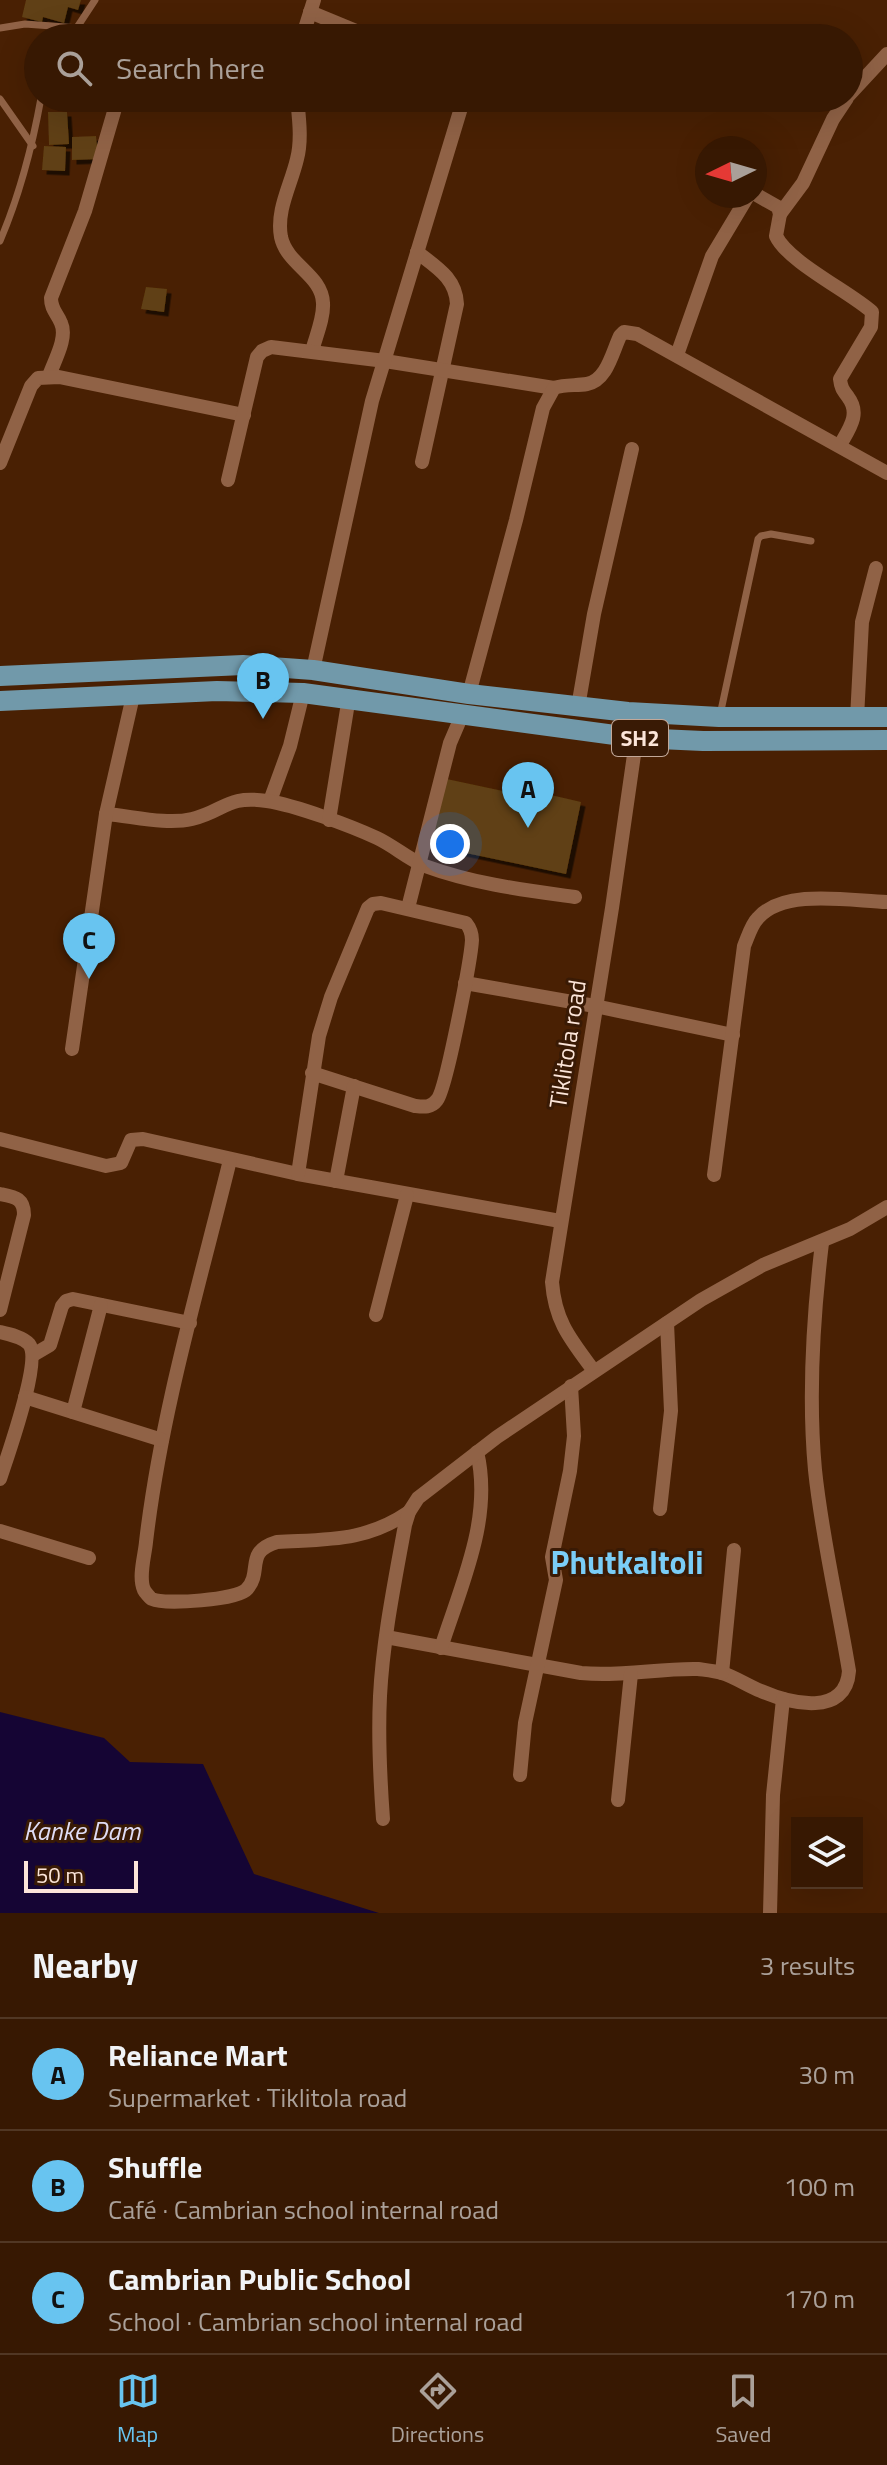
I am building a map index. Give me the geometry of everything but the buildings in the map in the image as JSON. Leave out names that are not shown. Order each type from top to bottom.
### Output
[{"type":"main road","name":"SH2","points":[[0,676],[243,665],[313,670],[469,694],[640,713],[719,717],[887,717]]},
{"type":"main road","name":"SH2","points":[[0,701],[217,691],[303,693],[637,738],[703,741],[887,740]]},
{"type":"street","points":[[312,6],[346,24]]},
{"type":"street","points":[[863,80],[887,54]]},
{"type":"street","points":[[49,376],[63,328],[51,307],[51,298],[85,211],[114,112]]},
{"type":"street","points":[[298,112],[298,158],[281,209],[281,237],[290,255],[322,292],[324,305],[312,351]]},
{"type":"street","points":[[313,670],[372,401],[460,112]]},
{"type":"street","points":[[839,112],[819,145],[803,183],[780,214],[776,236],[778,241],[839,290],[872,312],[871,327],[840,379],[841,387],[855,408],[855,416],[840,445]]},
{"type":"street","points":[[767,200],[780,214]]},
{"type":"street","points":[[677,355],[712,256],[741,208]]},
{"type":"street","points":[[417,252],[456,290],[455,323],[422,462]]},
{"type":"street","points":[[228,480],[257,357],[262,351],[283,347],[554,388],[565,384],[592,383],[599,379],[624,332],[637,334],[677,355],[887,473]]},
{"type":"street","points":[[0,463],[31,386],[38,378],[49,376],[244,415]]},
{"type":"street","points":[[469,694],[543,408],[554,388]]},
{"type":"street","points":[[578,707],[596,602],[632,449]]},
{"type":"street","points":[[857,718],[862,622],[876,568]]},
{"type":"street","points":[[270,801],[290,746],[303,693]]},
{"type":"street","points":[[72,1049],[106,814],[133,696]]},
{"type":"street","points":[[329,820],[349,697]]},
{"type":"street","name":"Tiklitola road","points":[[594,1371],[564,1330],[554,1305],[552,1282],[640,713]]},
{"type":"street","points":[[408,908],[450,743],[462,715]]},
{"type":"street","points":[[106,814],[189,820],[224,803],[244,799],[270,801],[376,837],[420,864],[488,885],[575,897]]},
{"type":"street","points":[[714,1175],[744,946],[756,920],[770,906],[792,899],[887,902]]},
{"type":"street","points":[[298,1174],[312,1073],[331,997],[368,908],[381,903],[408,908],[460,920],[471,929],[465,983],[445,1079],[435,1104],[415,1106],[312,1073]]},
{"type":"street","points":[[465,983],[733,1035]]},
{"type":"street","points":[[336,1181],[354,1086]]},
{"type":"street","points":[[0,1139],[106,1166],[121,1163],[128,1144],[136,1138],[298,1174],[560,1221]]},
{"type":"street","points":[[230,1160],[162,1440],[142,1580],[144,1591],[151,1598],[162,1601],[201,1600],[244,1593],[250,1586],[258,1553],[265,1545],[365,1534],[387,1527],[409,1512]]},
{"type":"street","points":[[0,1194],[20,1199],[24,1205],[0,1310]]},
{"type":"street","points":[[376,1315],[407,1195]]},
{"type":"street","points":[[383,1819],[379,1733],[386,1637],[405,1525],[418,1498],[571,1386],[734,1279],[822,1243],[874,1217],[887,1207]]},
{"type":"street","points":[[0,1242],[16,1247]]},
{"type":"street","points":[[386,1637],[538,1667],[607,1675],[698,1669],[722,1673],[783,1699],[820,1703],[841,1695],[848,1685],[849,1671],[821,1523],[815,1467],[812,1351],[822,1243]]},
{"type":"street","points":[[33,1355],[50,1345],[66,1301],[73,1299],[190,1323]]},
{"type":"street","points":[[73,1412],[101,1305]]},
{"type":"street","points":[[660,1509],[671,1411],[667,1323]]},
{"type":"street","points":[[0,1332],[22,1339],[30,1345],[33,1355],[25,1397],[0,1479]]},
{"type":"street","points":[[520,1775],[525,1723],[556,1580],[552,1557],[574,1436],[571,1386]]},
{"type":"street","points":[[25,1397],[162,1440]]},
{"type":"street","points":[[441,1648],[478,1529],[482,1473],[477,1452]]},
{"type":"street","points":[[0,1531],[89,1558]]},
{"type":"street","points":[[722,1673],[734,1550]]},
{"type":"street","points":[[618,1800],[631,1674]]},
{"type":"street","points":[[770,1913],[773,1795],[783,1699]]},
{"type":"lane","points":[[81,24],[95,0]]},
{"type":"lane","points":[[0,28],[24,24]]},
{"type":"lane","points":[[0,99],[33,146]]},
{"type":"lane","points":[[0,241],[17,202],[33,146],[39,112]]},
{"type":"lane","points":[[719,717],[758,539],[771,534],[811,541]]},
{"type":"water","name":"Kanke Dam","points":[[0,1712],[104,1738],[130,1762],[203,1764],[254,1874],[379,1913],[0,1913]]},
{"type":"place","name":"Shuffle","points":[[263,719]]},
{"type":"place","name":"Reliance Mart","points":[[528,828]]},
{"type":"place","name":"Cambrian Public School","points":[[89,979]]},
{"type":"district","name":"Phutkaltoli","points":[[627,1562]]}]
